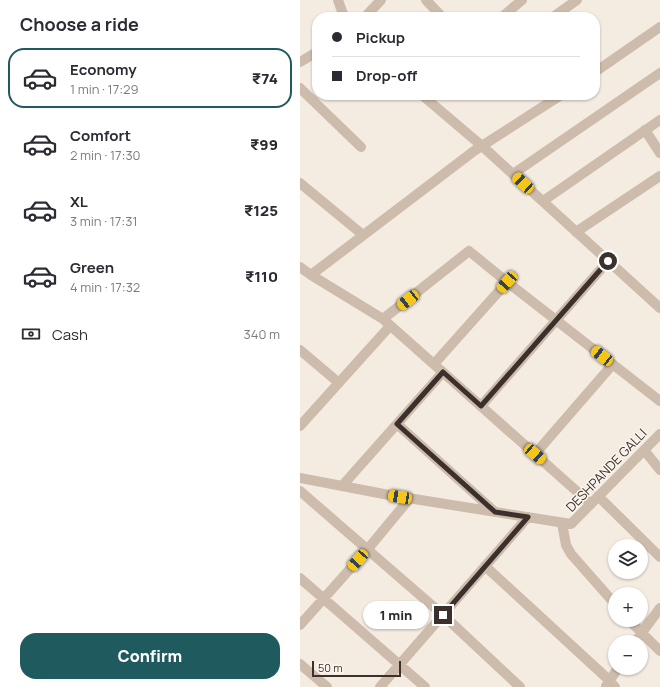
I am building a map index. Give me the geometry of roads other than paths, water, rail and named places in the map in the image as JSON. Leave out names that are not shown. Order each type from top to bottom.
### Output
[{"type":"street","points":[[338,0],[342,12]]},
{"type":"street","points":[[369,12],[381,0]]},
{"type":"street","points":[[426,0],[437,12]]},
{"type":"street","points":[[508,12],[522,0]]},
{"type":"street","points":[[560,12],[577,0]]},
{"type":"street","points":[[600,69],[660,27]]},
{"type":"street","points":[[300,62],[312,55]]},
{"type":"street","points":[[513,174],[660,73]]},
{"type":"street","points":[[300,88],[312,100]]},
{"type":"street","points":[[312,100],[361,147]]},
{"type":"street","points":[[428,100],[482,146],[660,308]]},
{"type":"street","points":[[311,275],[482,146],[553,100]]},
{"type":"street","points":[[543,201],[660,120]]},
{"type":"street","points":[[645,130],[660,153]]},
{"type":"street","points":[[576,232],[660,176]]},
{"type":"street","points":[[300,183],[363,235]]},
{"type":"street","points":[[300,426],[339,383],[387,323],[469,251],[660,401]]},
{"type":"street","points":[[481,406],[608,261]]},
{"type":"street","points":[[300,267],[387,323],[535,454],[595,500],[660,557]]},
{"type":"street","points":[[434,364],[507,282]]},
{"type":"street","points":[[300,350],[339,383]]},
{"type":"street","points":[[535,454],[613,364]]},
{"type":"street","points":[[342,486],[443,372]]},
{"type":"street","points":[[397,424],[495,512]]},
{"type":"street","name":"DESHPANDE GALLI","points":[[566,523],[595,500],[660,434]]},
{"type":"street","points":[[644,450],[660,470]]},
{"type":"street","points":[[300,478],[410,498],[566,523],[566,545],[571,554],[608,596]]},
{"type":"street","points":[[300,491],[443,615],[520,687]]},
{"type":"street","points":[[300,624],[367,550],[410,498]]},
{"type":"street","points":[[380,687],[528,517]]},
{"type":"street","points":[[486,566],[610,685],[615,675]]},
{"type":"street","points":[[300,578],[424,687]]},
{"type":"street","points":[[640,635],[660,608]]},
{"type":"street","points":[[648,644],[660,651]]},
{"type":"street","points":[[300,664],[328,687]]}]
